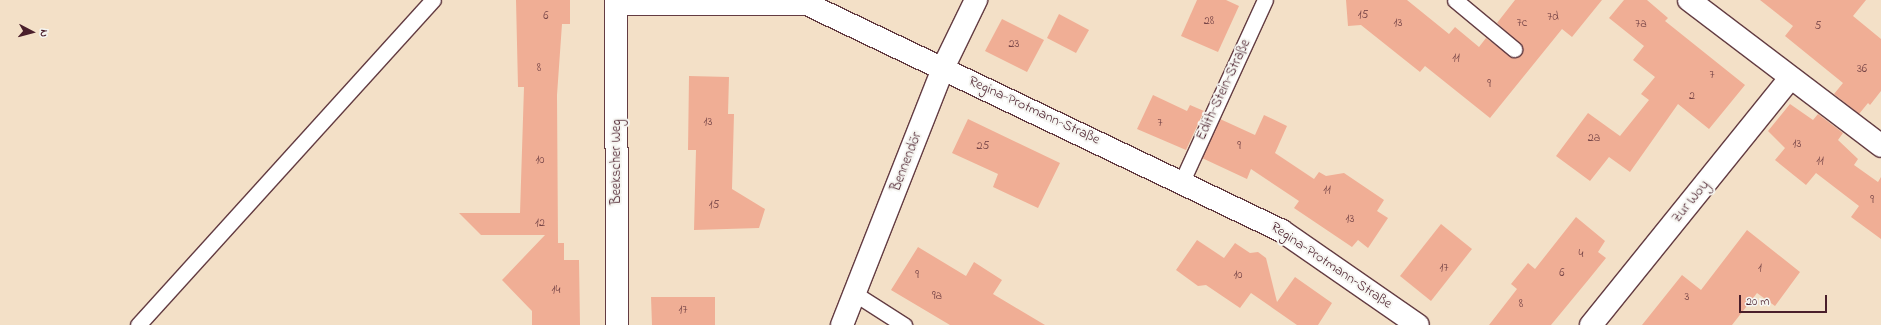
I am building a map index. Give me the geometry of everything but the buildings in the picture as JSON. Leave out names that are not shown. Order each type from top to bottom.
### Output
[{"type":"street","name":"Bennendör","points":[[842,325],[857,295],[943,68],[976,0]]},
{"type":"street","points":[[1689,0],[1881,146]]},
{"type":"street","name":"Regina-Protmann-Straße","points":[[616,2],[806,4],[1182,181],[1282,232],[1418,325]]},
{"type":"street","name":"Beekscher Weg","points":[[616,2],[617,325]]},
{"type":"street","name":"Zur Woy","points":[[1591,325],[1790,78]]},
{"type":"lane","points":[[138,325],[433,0]]},
{"type":"lane","name":"Edith-Stein-Straße","points":[[1182,181],[1265,0]]},
{"type":"lane","points":[[1455,0],[1514,49]]},
{"type":"lane","points":[[857,295],[904,325]]}]
